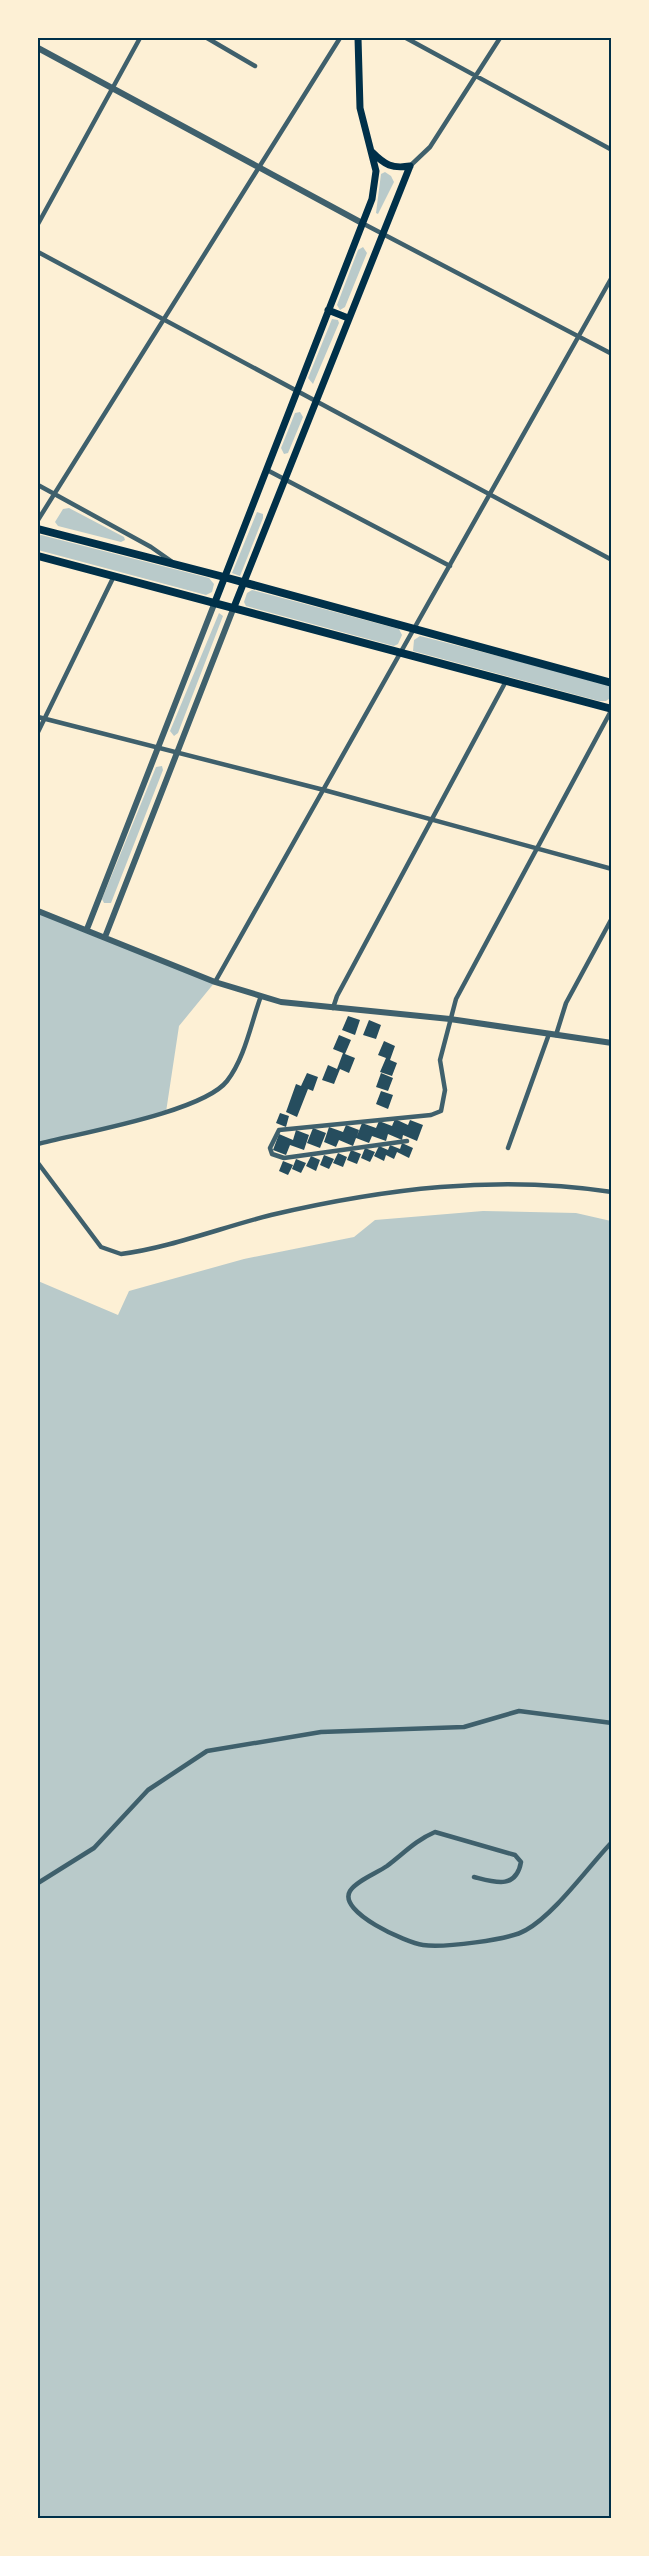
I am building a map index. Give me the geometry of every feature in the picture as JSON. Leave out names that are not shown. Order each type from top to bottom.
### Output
[{"type":"main road","points":[[215,602],[375,187],[376,171],[360,108],[358,38]]},
{"type":"main road","points":[[234,608],[410,166],[394,168],[388,166],[370,150]]},
{"type":"main road","points":[[328,310],[348,318]]},
{"type":"main road","points":[[38,529],[244,582],[612,682]]},
{"type":"main road","points":[[38,556],[113,578],[215,602],[505,683],[612,709]]},
{"type":"street","points":[[38,224],[140,38]]},
{"type":"street","points":[[207,38],[255,66]]},
{"type":"street","points":[[38,520],[340,38]]},
{"type":"street","points":[[406,38],[612,150]]},
{"type":"street","points":[[410,166],[430,147],[500,38]]},
{"type":"street","points":[[38,48],[382,234],[612,354]]},
{"type":"street","points":[[38,252],[316,399],[612,560]]},
{"type":"street","points":[[215,982],[612,277]]},
{"type":"street","points":[[267,470],[450,566]]},
{"type":"street","points":[[38,485],[152,547],[175,564]]},
{"type":"street","points":[[38,732],[113,578]]},
{"type":"street","points":[[87,929],[215,602]]},
{"type":"street","points":[[105,937],[234,608]]},
{"type":"street","points":[[333,1008],[337,996],[430,820],[505,683]]},
{"type":"street","points":[[407,1141],[284,1158],[272,1154],[270,1148],[279,1130],[430,1115],[441,1111],[445,1090],[440,1060],[456,999],[612,709]]},
{"type":"street","points":[[38,717],[324,790],[612,869]]},
{"type":"street","points":[[38,911],[215,982],[286,1004],[450,1020],[612,1043]]},
{"type":"street","points":[[508,1148],[566,1003],[612,918]]},
{"type":"street","points":[[38,1144],[185,1107],[212,1095],[225,1083],[236,1067],[261,996]]},
{"type":"street","points":[[38,1163],[101,1247],[121,1254],[272,1215],[436,1186],[555,1185],[612,1192]]},
{"type":"street","points":[[38,1884],[94,1848],[148,1790],[207,1750],[311,1733],[464,1727],[519,1711],[612,1723]]},
{"type":"street","points":[[474,1877],[502,1884],[508,1882],[519,1870],[521,1862],[515,1855],[435,1832],[417,1841],[389,1865],[352,1888],[347,1897],[348,1905],[362,1917],[402,1939],[421,1945],[452,1945],[519,1934],[548,1912],[612,1842]]},
{"type":"shaded area","points":[[385,172],[394,182],[378,214],[376,213],[381,174]]},
{"type":"shaded area","points":[[363,247],[367,253],[345,307],[340,310],[337,305],[358,250]]},
{"type":"shaded area","points":[[332,319],[338,320],[339,323],[313,384],[308,378]]},
{"type":"shaded area","points":[[300,412],[303,417],[288,453],[284,454],[281,448],[295,413]]},
{"type":"shaded area","points":[[69,508],[124,537],[125,540],[121,542],[58,526],[55,522],[63,509]]},
{"type":"shaded area","points":[[257,512],[263,514],[263,518],[240,576],[232,573]]},
{"type":"shaded area","points":[[38,536],[209,578],[214,584],[212,592],[206,595],[38,550]]},
{"type":"shaded area","points":[[252,590],[399,629],[402,635],[398,644],[394,646],[246,606],[244,602],[247,593]]},
{"type":"shaded area","points":[[219,613],[223,616],[178,733],[174,736],[170,731]]},
{"type":"shaded area","points":[[420,636],[607,684],[611,688],[610,698],[606,701],[599,701],[413,651],[414,640]]},
{"type":"shaded area","points":[[162,766],[163,770],[111,903],[104,903],[102,899],[156,767]]},
{"type":"shaded area","points":[[38,911],[215,982],[179,1026],[166,1112],[38,1144]]},
{"type":"shaded area","points":[[483,1211],[576,1213],[611,1221],[611,2518],[38,2518],[38,1281],[118,1315],[129,1291],[244,1259],[354,1237],[375,1220]]},
{"type":"building","points":[[348,1016],[360,1020],[355,1035],[342,1030]]},
{"type":"building","points":[[369,1020],[381,1025],[376,1039],[363,1035]]},
{"type":"building","points":[[339,1035],[351,1040],[345,1054],[355,1058],[349,1073],[340,1069],[334,1084],[322,1080],[328,1065],[337,1069],[343,1053],[333,1049]]},
{"type":"building","points":[[384,1041],[395,1046],[390,1060],[397,1063],[392,1076],[380,1072],[386,1058],[378,1055]]},
{"type":"building","points":[[307,1073],[318,1077],[313,1091],[308,1089],[297,1117],[286,1112],[296,1084],[301,1086]]},
{"type":"building","points":[[381,1073],[393,1078],[388,1091],[376,1087]]},
{"type":"building","points":[[381,1091],[393,1095],[388,1109],[376,1104]]},
{"type":"building","points":[[280,1113],[289,1116],[286,1127],[276,1123]]},
{"type":"building","points":[[395,1119],[408,1125],[410,1120],[423,1125],[417,1141],[403,1135],[402,1140],[388,1134],[386,1141],[372,1136],[369,1143],[356,1138],[353,1146],[339,1140],[336,1147],[324,1142],[329,1127],[343,1132],[346,1125],[359,1130],[357,1136],[362,1123],[376,1128],[379,1121],[392,1126]]},
{"type":"building","points":[[313,1128],[326,1133],[320,1148],[307,1143]]},
{"type":"building","points":[[296,1130],[309,1135],[304,1150],[290,1145],[286,1155],[273,1150],[279,1134],[293,1140]]},
{"type":"building","points":[[402,1143],[413,1148],[409,1158],[397,1152],[394,1159],[386,1155],[384,1161],[374,1156],[379,1146],[388,1150],[390,1145],[400,1149]]},
{"type":"building","points":[[365,1148],[375,1152],[370,1162],[361,1158]]},
{"type":"building","points":[[351,1150],[361,1154],[357,1164],[347,1160]]},
{"type":"building","points":[[338,1153],[347,1157],[343,1167],[333,1163]]},
{"type":"building","points":[[324,1155],[334,1159],[329,1169],[320,1165]]},
{"type":"building","points":[[311,1156],[320,1160],[316,1171],[306,1166]]},
{"type":"building","points":[[296,1159],[306,1163],[301,1173],[292,1169]]},
{"type":"building","points":[[283,1161],[293,1165],[288,1175],[279,1171]]}]
